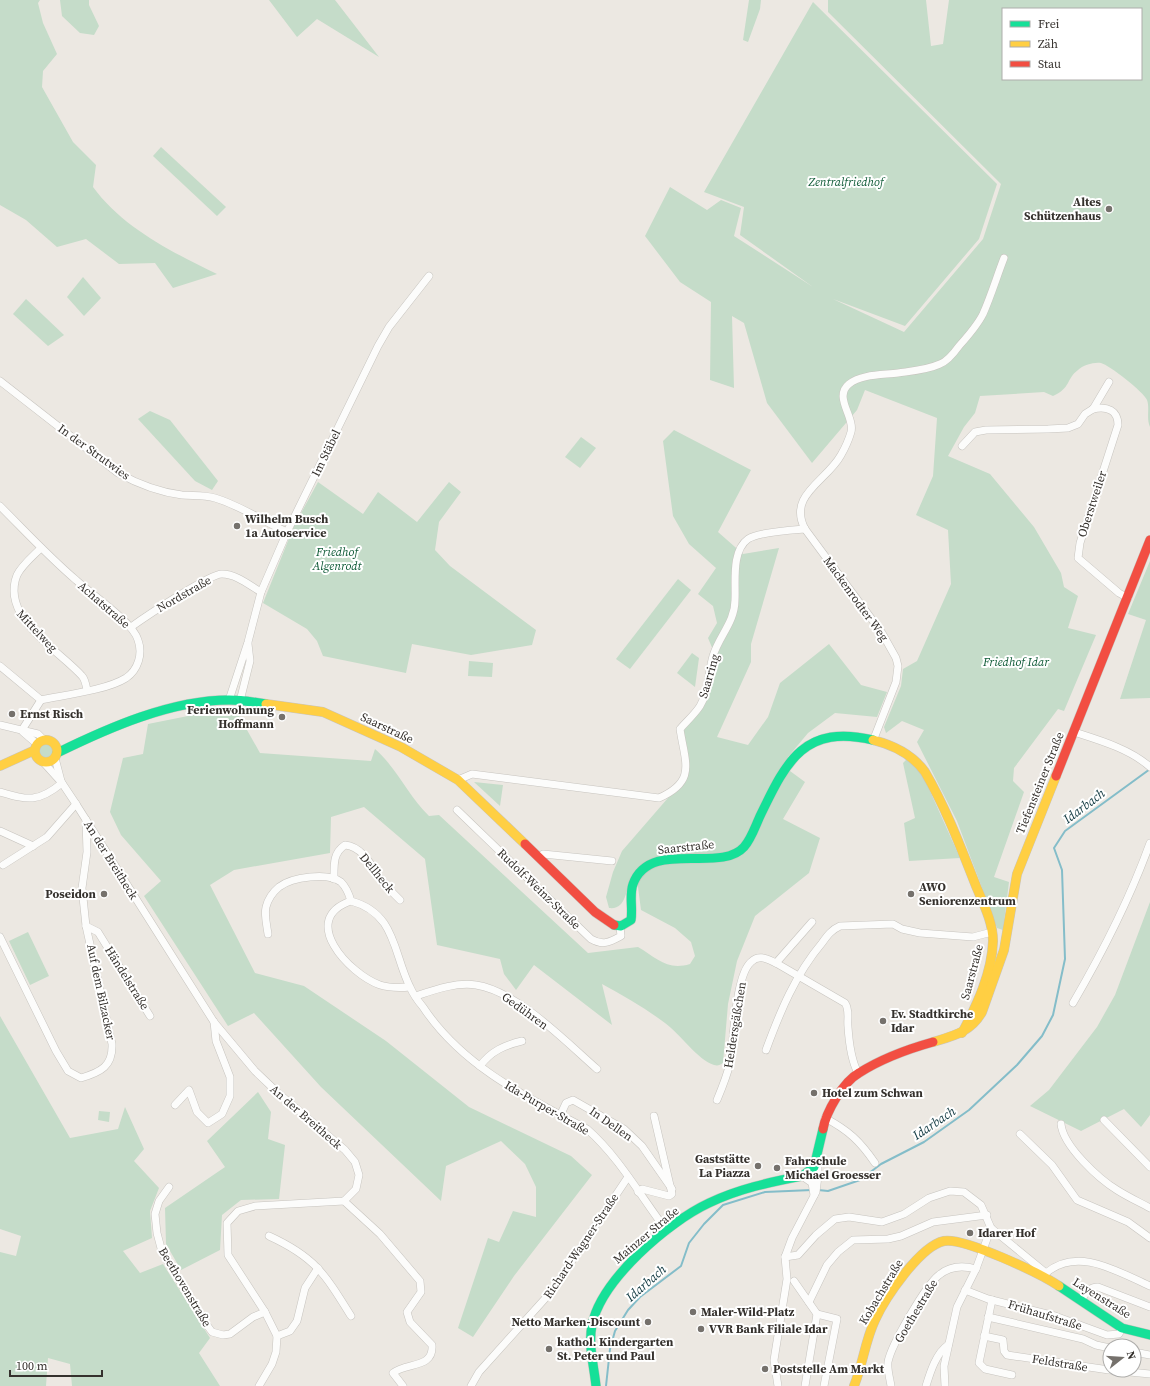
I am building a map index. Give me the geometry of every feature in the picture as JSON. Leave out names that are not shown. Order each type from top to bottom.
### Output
[{"type":"street","points":[[805,529],[799,515],[801,503],[836,462],[851,432],[850,418],[843,399],[844,390],[849,384],[860,379],[921,369],[940,364],[949,358],[970,333],[982,315],[1004,258]]},
{"type":"street","name":"Im Stäbel","points":[[229,700],[248,642],[261,592],[287,532],[378,346],[389,327],[429,276]]},
{"type":"street","name":"In der Strutwies","points":[[0,381],[118,473],[137,483],[159,491],[182,495],[199,495],[216,499],[287,532]]},
{"type":"street","points":[[962,446],[970,435],[980,431],[1068,428],[1078,424],[1085,414],[1093,409],[1109,382]]},
{"type":"street","name":"Oberstweiler","points":[[1093,409],[1101,407],[1112,411],[1117,416],[1118,425],[1080,543],[1078,558],[1119,593],[1128,598]]},
{"type":"street","name":"Achatstraße","points":[[0,506],[41,548],[131,627],[138,640],[140,656],[135,669],[127,677],[113,684],[41,700]]},
{"type":"street","name":"Mackenrodter Weg","points":[[805,529],[882,633],[896,658],[898,666],[896,682],[873,741]]},
{"type":"street","name":"Saarring","points":[[458,780],[472,774],[659,798],[674,791],[684,779],[686,768],[680,729],[700,707],[707,690],[713,656],[733,616],[735,601],[734,568],[742,546],[748,539],[777,531],[805,529]]},
{"type":"street","name":"Tiefensteiner Straße","points":[[962,1032],[979,1018],[993,984],[1004,950],[1016,874],[1150,540]]},
{"type":"street","name":"Mittelweg","points":[[41,548],[21,568],[16,576],[13,594],[15,608],[24,621],[46,644],[82,676],[87,690]]},
{"type":"street","name":"Nordstraße","points":[[131,627],[171,601],[220,574],[233,575],[261,592]]},
{"type":"street","name":"Im Stäbel","points":[[240,701],[250,661],[248,642]]},
{"type":"street","points":[[0,666],[41,700],[22,730]]},
{"type":"street","name":"Saarstraße","points":[[41,761],[50,762],[56,752],[81,741],[166,709],[187,704],[229,700],[292,706],[324,712],[401,747],[458,780],[605,921],[613,926],[620,927],[626,925],[631,920],[633,884],[646,866],[658,860],[712,857],[734,854],[744,847],[780,778],[803,748],[814,741],[827,737],[853,737],[873,741],[892,747],[910,756],[924,770],[974,878],[989,917],[993,948],[974,1010],[962,1032]]},
{"type":"street","points":[[0,725],[38,734],[38,745],[41,761],[33,759],[14,761],[0,766]]},
{"type":"street","points":[[1074,732],[1102,741],[1141,758],[1150,767]]},
{"type":"street","points":[[14,761],[38,745],[50,740],[56,752]]},
{"type":"street","name":"An der Breitheck","points":[[56,752],[62,783]]},
{"type":"street","name":"An der Breitheck","points":[[41,761],[62,783],[76,804],[214,1022],[255,1071],[277,1092],[345,1150],[355,1162],[359,1175],[356,1189],[344,1202]]},
{"type":"street","points":[[0,792],[22,798],[34,799],[45,796],[62,783]]},
{"type":"street","points":[[4,865],[47,837],[76,804]]},
{"type":"street","name":"Rudolf-Weinz-Straße","points":[[457,810],[591,939],[597,943],[605,944],[621,936],[620,927]]},
{"type":"street","name":"Auf dem Bilzacker","points":[[0,936],[56,1051],[68,1071],[81,1078],[96,1073],[107,1065],[113,1054],[112,1044],[86,926],[82,888],[87,852],[86,820]]},
{"type":"street","points":[[0,831],[33,846]]},
{"type":"street","points":[[1073,1003],[1127,904],[1150,843]]},
{"type":"street","name":"Dellheck","points":[[334,879],[334,860],[338,850],[345,845],[353,846],[361,852],[384,884],[400,900]]},
{"type":"street","points":[[539,857],[543,854],[612,861]]},
{"type":"street","points":[[268,934],[266,909],[271,894],[278,887],[293,880],[304,878],[315,877],[334,879],[341,882],[346,888],[351,901],[339,906],[330,917],[328,930],[334,947],[358,972],[371,981],[391,988],[410,987]]},
{"type":"street","name":"Ida-Purper-Straße","points":[[351,901],[369,909],[384,923],[395,945],[410,987],[441,1032],[480,1066],[518,1093],[592,1133],[628,1177],[667,1231]]},
{"type":"street","points":[[776,963],[812,922]]},
{"type":"street","points":[[766,1050],[778,1017],[798,976],[833,929],[840,926],[893,924],[902,929],[920,933],[973,937],[992,932]]},
{"type":"street","name":"Händelstraße","points":[[86,926],[98,932],[150,1016]]},
{"type":"street","name":"Heldersgäßchen","points":[[717,1100],[730,1062],[743,975],[751,961],[758,958],[764,958],[776,963],[838,998],[847,1006],[849,1036],[854,1064],[858,1073]]},
{"type":"street","name":"Gedühren","points":[[416,996],[454,986],[474,984],[494,989],[535,1016],[597,1069]]},
{"type":"street","points":[[175,1105],[189,1090],[198,1112],[208,1123],[222,1114],[230,1096],[230,1077],[216,1041],[214,1022]]},
{"type":"street","points":[[778,1386],[774,1360],[787,1279],[785,1260],[792,1238],[814,1195],[817,1157],[825,1118],[843,1088],[858,1073],[909,1049],[962,1032]]},
{"type":"street","points":[[480,1066],[492,1053],[506,1045],[522,1041]]},
{"type":"street","name":"In Dellen","points":[[560,1116],[566,1103],[573,1100],[624,1129],[642,1146],[672,1190]]},
{"type":"street","points":[[638,1192],[642,1189],[669,1196],[672,1194],[654,1116]]},
{"type":"street","points":[[825,1118],[843,1127],[855,1137],[875,1163]]},
{"type":"street","points":[[1104,1120],[1150,1167]]},
{"type":"street","points":[[1061,1124],[1062,1132],[1077,1154],[1106,1182],[1117,1190],[1150,1208]]},
{"type":"street","points":[[1020,1134],[1052,1165],[1076,1200],[1128,1222],[1150,1238]]},
{"type":"street","points":[[802,1176],[813,1169],[817,1157]]},
{"type":"street","points":[[802,1176],[814,1181]]},
{"type":"street","name":"Mainzer Straße","points":[[596,1386],[590,1340],[591,1326],[599,1304],[608,1288],[624,1268],[691,1212],[709,1203],[743,1190],[802,1176]]},
{"type":"street","name":"Richard-Wagner-Straße","points":[[471,1386],[479,1372],[551,1292],[628,1177]]},
{"type":"street","name":"Beethovenstraße","points":[[170,1187],[159,1200],[155,1214],[156,1233],[162,1252],[201,1317],[212,1332],[223,1335],[230,1334],[253,1317],[265,1312]]},
{"type":"street","points":[[785,1260],[798,1255],[816,1235],[835,1219],[856,1218],[882,1222],[891,1220],[929,1198],[950,1191],[964,1192],[975,1198],[987,1215],[991,1228],[976,1269],[956,1307],[944,1366],[944,1386]]},
{"type":"street","points":[[259,1386],[272,1364],[276,1352],[277,1336],[265,1312],[228,1255],[227,1223],[238,1211],[255,1206],[344,1202],[380,1234],[420,1281],[421,1292],[407,1312],[410,1322],[432,1345],[433,1351],[429,1359],[399,1368],[393,1373],[403,1386]]},
{"type":"street","points":[[809,1302],[827,1265],[838,1252],[853,1240],[888,1240],[933,1222],[987,1215]]},
{"type":"street","name":"Layenstraße","points":[[991,1228],[1044,1275],[1122,1328],[1150,1335]]},
{"type":"street","points":[[269,1236],[307,1257],[330,1281],[351,1316]]},
{"type":"street","name":"Kobachstraße","points":[[854,1386],[861,1370],[866,1340],[876,1318],[912,1263],[931,1246],[944,1241],[959,1242],[983,1250]]},
{"type":"street","name":"Layenstraße","points":[[983,1250],[1044,1275]]},
{"type":"street","points":[[1044,1275],[1054,1266],[1063,1263],[1082,1261],[1094,1263],[1126,1274],[1150,1286]]},
{"type":"street","name":"Goethestraße","points":[[891,1386],[888,1362],[896,1344],[930,1284],[939,1275],[962,1265],[976,1269]]},
{"type":"street","points":[[277,1336],[290,1331],[297,1321],[305,1288],[318,1268]]},
{"type":"street","points":[[794,1281],[817,1314],[837,1319],[824,1386]]},
{"type":"street","points":[[1081,1300],[1088,1290],[1093,1287],[1098,1287],[1150,1307]]},
{"type":"street","name":"Frühaufstraße","points":[[965,1290],[992,1300],[1055,1316],[1097,1332],[1114,1336],[1119,1334],[1122,1328]]},
{"type":"street","points":[[992,1300],[979,1363],[985,1369],[1012,1375]]},
{"type":"street","points":[[805,1386],[817,1314]]},
{"type":"street","points":[[988,1317],[1083,1339],[1090,1343],[1102,1346]]},
{"type":"street","points":[[1090,1343],[1097,1332]]},
{"type":"street","name":"Feldstraße","points":[[984,1336],[1003,1340],[1006,1355],[1109,1370],[1150,1374]]},
{"type":"street","points":[[926,1386],[930,1374],[943,1349],[948,1345]]},
{"type":"green space","points":[[0,0],[40,0],[38,3],[43,23],[57,54],[43,71],[42,87],[73,142],[96,165],[93,187],[105,202],[119,215],[149,238],[217,274],[173,288],[155,263],[119,264],[86,239],[57,247],[26,220],[0,205]]},
{"type":"green space","points":[[60,0],[89,0],[89,5],[99,26],[94,35],[80,33],[62,16]]},
{"type":"green space","points":[[269,0],[335,0],[379,57],[317,19],[297,37]]},
{"type":"green space","points":[[749,0],[761,0],[760,9],[748,42],[743,40]]},
{"type":"green space","points":[[828,0],[926,0],[931,46],[943,44],[949,0],[1150,0],[1150,427],[1148,420],[1148,403],[1144,396],[1126,379],[1111,368],[1101,363],[1095,363],[1080,368],[1074,373],[1066,387],[1053,396],[1044,392],[980,396],[975,413],[964,427],[948,456],[990,474],[1034,527],[1061,573],[1064,587],[1078,596],[1068,628],[1096,635],[1064,711],[1058,709],[1014,768],[1013,781],[1024,792],[994,877],[1009,882],[1003,930],[997,928],[957,821],[917,742],[924,730],[902,721],[886,733],[884,727],[901,686],[903,669],[917,661],[951,584],[948,530],[916,515],[933,476],[937,418],[865,390],[857,410],[812,463],[767,403],[744,323],[732,316],[734,388],[710,380],[711,302],[680,282],[645,236],[670,187],[707,210],[721,200],[741,208],[734,236],[813,287],[740,235],[744,207],[704,192],[813,2],[997,184],[979,239],[905,326],[833,299],[904,332],[983,239],[1001,184],[828,12]]},
{"type":"green space","points":[[161,147],[226,207],[217,216],[153,156]]},
{"type":"green space","points":[[83,277],[101,298],[84,316],[67,297]]},
{"type":"green space","points":[[26,299],[64,335],[48,346],[13,314]]},
{"type":"green space","points":[[150,411],[170,420],[218,481],[212,490],[195,481],[138,419]]},
{"type":"green space","points":[[674,430],[751,470],[718,532],[743,554],[779,548],[751,644],[751,662],[717,737],[748,745],[768,717],[780,683],[829,644],[861,685],[887,692],[877,717],[835,713],[808,733],[788,757],[790,771],[805,782],[783,819],[820,838],[809,873],[755,916],[737,961],[728,1004],[723,1063],[720,1065],[714,1065],[708,1062],[695,1052],[665,1023],[634,1002],[602,984],[612,1025],[534,965],[516,990],[504,974],[500,959],[437,945],[425,859],[364,807],[331,817],[330,853],[234,870],[210,885],[255,973],[304,986],[386,1041],[469,1107],[571,1156],[592,1175],[514,1276],[473,1337],[458,1328],[488,1238],[499,1242],[513,1211],[536,1217],[536,1187],[525,1164],[501,1141],[446,1166],[441,1201],[321,1087],[254,1013],[228,1026],[144,896],[161,881],[121,835],[110,812],[123,758],[143,754],[148,724],[203,713],[238,714],[260,753],[371,761],[375,749],[390,765],[415,800],[429,816],[439,815],[588,953],[638,947],[668,965],[682,966],[690,964],[695,956],[691,942],[675,928],[641,910],[638,887],[633,879],[622,903],[619,906],[609,908],[606,897],[613,872],[622,851],[674,791],[684,784],[688,768],[682,735],[687,724],[702,708],[716,657],[708,638],[717,623],[713,606],[698,594],[716,568],[689,544],[673,516],[663,441]]},
{"type":"green space","points":[[581,437],[596,448],[580,468],[565,457]]},
{"type":"green space","name":"Friedhof Algenrodt","points":[[318,482],[363,514],[378,492],[417,522],[449,482],[461,492],[439,522],[435,550],[450,566],[536,630],[532,645],[471,655],[412,644],[406,673],[323,656],[317,641],[307,629],[263,603],[294,526]]},
{"type":"green space","points":[[1150,561],[1150,698],[1120,699],[1146,620],[1128,614]]},
{"type":"green space","points":[[678,579],[691,590],[630,669],[616,659]]},
{"type":"green space","points":[[692,653],[699,658],[695,687],[677,673]]},
{"type":"green space","points":[[469,661],[493,663],[492,677],[468,676]]},
{"type":"green space","points":[[43,744],[49,744],[53,748],[53,754],[49,758],[43,758],[39,754],[39,748]]},
{"type":"green space","points":[[907,759],[921,771],[960,858],[909,861],[904,823],[915,818],[903,763]]},
{"type":"green space","points":[[474,782],[503,785],[500,806]]},
{"type":"green space","points":[[1150,902],[1150,1115],[1141,1127],[1124,1109],[1081,1131],[1030,1106],[1049,1090],[1097,1027],[1115,995]]},
{"type":"green space","points":[[28,932],[49,976],[30,985],[9,941]]},
{"type":"green space","points":[[0,1016],[70,1138],[118,1129],[125,1107],[144,1149],[134,1161],[159,1188],[150,1211],[152,1238],[123,1251],[140,1273],[163,1264],[210,1338],[199,1353],[220,1386],[72,1386],[70,1364],[48,1358],[46,1386],[0,1386],[0,1252],[16,1256],[21,1236],[0,1229]]},
{"type":"green space","points":[[258,1092],[271,1112],[268,1139],[285,1145],[279,1199],[241,1200],[222,1215],[220,1250],[181,1270],[166,1244],[165,1208],[225,1167],[207,1141]]},
{"type":"green space","points":[[99,1111],[110,1112],[109,1122],[98,1120]]},
{"type":"waterway","name":"Idarbach","points":[[818,1190],[828,1191],[860,1180],[881,1164],[924,1142],[969,1110],[1017,1065],[1042,1036],[1053,1015],[1065,959],[1062,870],[1054,848],[1065,831],[1150,769]]},
{"type":"waterway","name":"Idarbach","points":[[606,1386],[610,1349],[615,1331],[628,1310],[640,1297],[681,1266],[689,1243],[704,1224],[723,1205],[765,1192],[812,1190]]},
{"type":"traffic: fast","points":[[57,753],[119,725],[163,710],[207,701],[229,700],[266,704]]},
{"type":"traffic: fast","points":[[614,925],[621,926],[631,920],[632,888],[642,870],[654,863],[669,859],[719,858],[733,854],[744,847],[752,835],[780,777],[801,751],[815,742],[830,737],[850,736],[873,740]]},
{"type":"traffic: fast","points":[[596,1386],[591,1348],[592,1325],[598,1308],[608,1290],[622,1272],[638,1254],[656,1238],[693,1212],[709,1203],[754,1186],[802,1176],[814,1167],[823,1129]]},
{"type":"traffic: fast","points":[[1059,1286],[1122,1328],[1150,1335]]},
{"type":"traffic: slow","points":[[266,704],[323,712],[401,747],[458,780],[525,844]]},
{"type":"traffic: slow","points":[[42,740],[50,740],[57,747],[57,751],[57,755],[50,762],[42,762],[35,755],[35,747],[42,740]]},
{"type":"traffic: slow","points":[[873,740],[895,748],[909,756],[925,772],[953,828],[989,920],[993,934],[990,965],[983,988],[962,1033]]},
{"type":"traffic: slow","points":[[0,766],[35,750]]},
{"type":"traffic: slow","points":[[933,1042],[967,1029],[978,1019],[982,1012],[1004,950],[1017,874],[1056,776]]},
{"type":"traffic: slow","points":[[854,1386],[869,1336],[880,1310],[904,1274],[914,1262],[924,1252],[935,1245],[944,1241],[954,1241],[984,1250],[1020,1265],[1059,1286]]},
{"type":"traffic: jam","points":[[1056,776],[1150,540]]},
{"type":"traffic: jam","points":[[525,844],[595,912],[614,925]]},
{"type":"traffic: jam","points":[[823,1129],[831,1106],[841,1090],[853,1077],[885,1059],[933,1042]]},
{"type":"place","name":"Altes Schützenhaus","points":[[1109,209]]},
{"type":"place","name":"Wilhelm Busch 1a Autoservice","points":[[237,526]]},
{"type":"place","name":"Ernst Risch","points":[[12,714]]},
{"type":"place","name":"Ferienwohnung Hoffmann","points":[[282,717]]},
{"type":"place","name":"Poseidon","points":[[104,894]]},
{"type":"place","name":"AWO Seniorenzentrum","points":[[911,894]]},
{"type":"place","name":"Ev. Stadtkirche Idar","points":[[883,1021]]},
{"type":"place","name":"Hotel zum Schwan","points":[[814,1093]]},
{"type":"place","name":"Gaststätte La Piazza","points":[[758,1166]]},
{"type":"place","name":"Fahrschule Michael Groesser","points":[[777,1168]]},
{"type":"place","name":"Idarer Hof","points":[[970,1233]]},
{"type":"place","name":"Maler-Wild-Platz","points":[[693,1312]]},
{"type":"place","name":"Netto Marken-Discount","points":[[648,1322]]},
{"type":"place","name":"VVR Bank Filiale Idar","points":[[701,1329]]},
{"type":"place","name":"kathol. Kindergarten St. Peter und Paul","points":[[549,1349]]},
{"type":"place","name":"Poststelle Am Markt","points":[[765,1369]]},
{"type":"park label","name":"Zentralfriedhof","points":[[846,182]]},
{"type":"park label","name":"Friedhof Idar","points":[[1016,662]]}]
